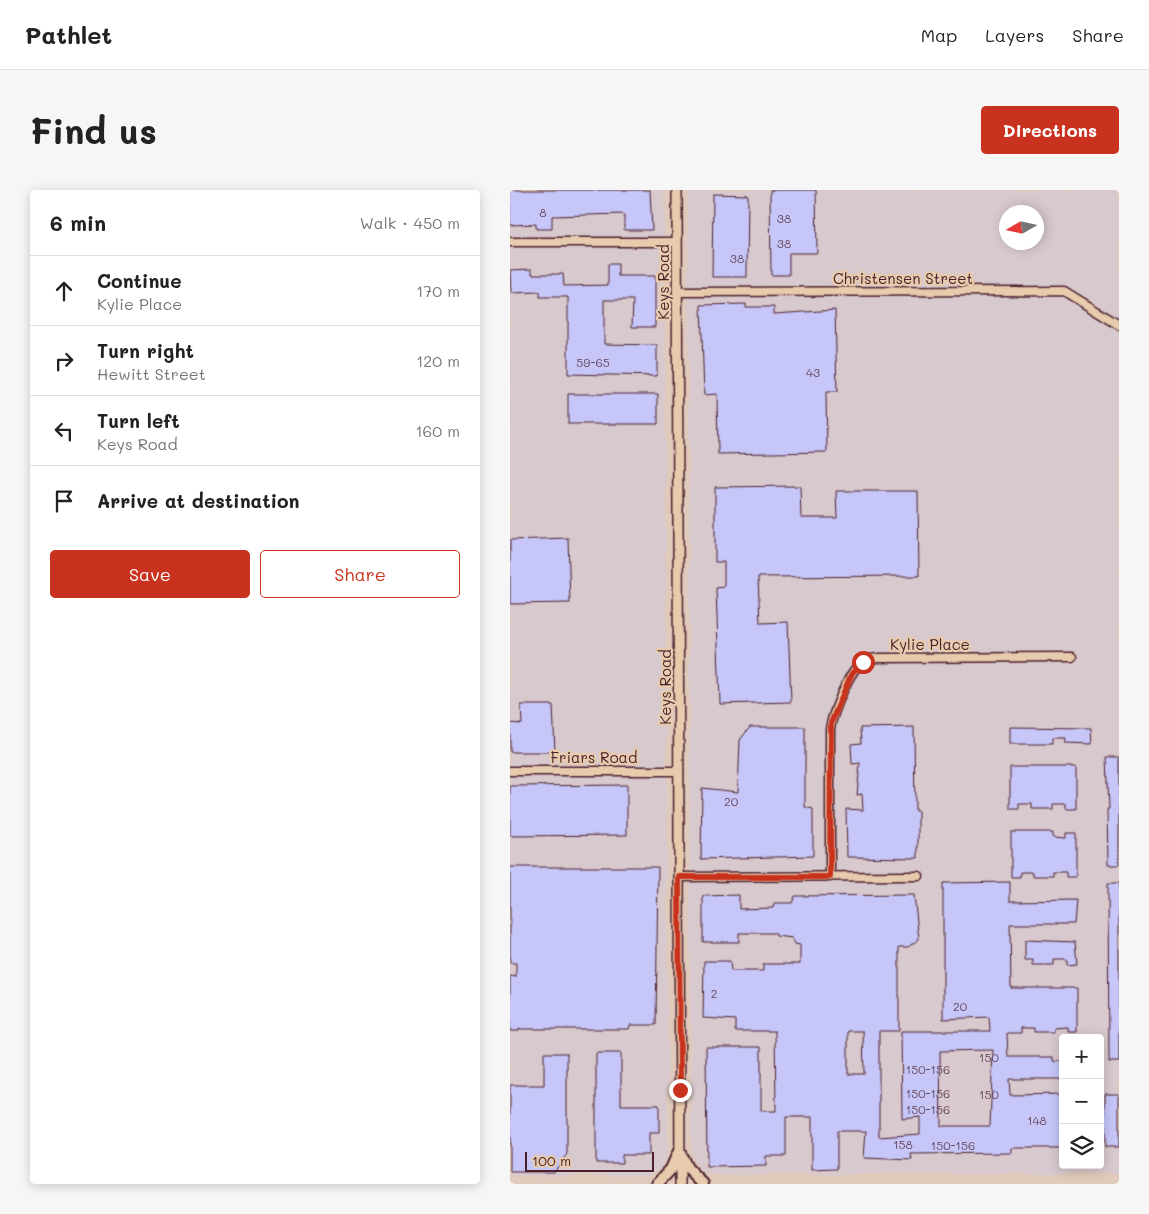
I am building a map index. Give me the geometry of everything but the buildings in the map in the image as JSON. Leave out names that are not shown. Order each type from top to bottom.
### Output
[{"type":"main road","points":[[657,1184],[671,1169],[679,1151]]},
{"type":"main road","points":[[679,1151],[687,1168],[703,1184]]},
{"type":"street","name":"Keys Road","points":[[676,190],[680,1184]]},
{"type":"street","points":[[510,242],[677,242]]},
{"type":"street","name":"Christensen Street","points":[[677,292],[1064,291],[1119,325]]},
{"type":"street","name":"Kylie Place","points":[[830,877],[830,730],[832,718],[857,666],[869,658],[1072,658]]},
{"type":"street","name":"Friars Road","points":[[510,771],[678,771]]},
{"type":"street","points":[[679,877],[919,876]]},
{"type":"shaded area","points":[[510,190],[664,190],[668,1151],[663,1167],[649,1175],[510,1176]]},
{"type":"shaded area","points":[[688,190],[1119,190],[1119,1173],[716,1175],[702,1172],[693,1161],[691,1152]]},
{"type":"route","points":[[680,1090],[679,877],[830,877],[831,723],[852,673],[863,662]]}]
